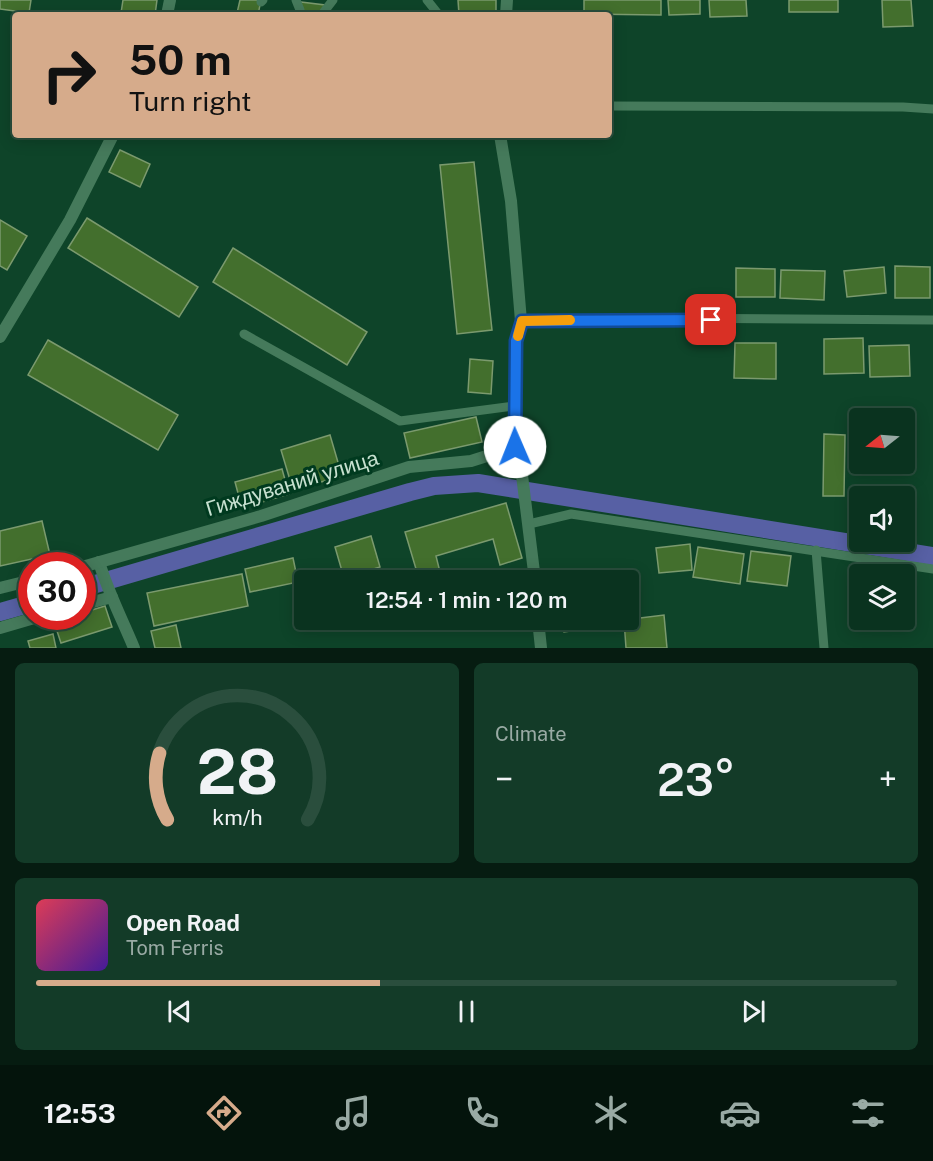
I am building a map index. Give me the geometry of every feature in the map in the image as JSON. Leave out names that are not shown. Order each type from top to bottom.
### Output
[{"type":"street","points":[[0,337],[70,220],[111,138]]},
{"type":"street","points":[[500,138],[512,212],[522,321],[516,341],[514,406],[517,449],[529,524],[533,570]]},
{"type":"street","name":"Гиждуваний улица","points":[[96,565],[261,516],[410,467],[471,461],[517,449]]},
{"type":"street","points":[[100,564],[109,593],[134,648]]},
{"type":"street","points":[[0,588],[18,584]]},
{"type":"street","points":[[96,599],[109,593]]},
{"type":"street","points":[[0,628],[18,623]]},
{"type":"street","points":[[539,630],[541,648]]},
{"type":"lane","points":[[296,0],[300,10]]},
{"type":"lane","points":[[324,12],[333,0]]},
{"type":"lane","points":[[612,106],[903,107],[933,110]]},
{"type":"lane","points":[[522,321],[642,318],[933,320]]},
{"type":"lane","points":[[244,334],[400,421],[514,406]]},
{"type":"lane","points":[[529,524],[571,514],[816,549],[933,569]]},
{"type":"lane","points":[[816,549],[824,648]]},
{"type":"building","points":[[0,0],[31,0],[29,12],[0,9]]},
{"type":"building","points":[[123,0],[157,0],[155,12],[121,12]]},
{"type":"building","points":[[240,0],[261,0],[259,12],[237,12]]},
{"type":"building","points":[[458,0],[496,0],[496,12],[459,12]]},
{"type":"building","points":[[584,0],[661,0],[661,15],[584,12]]},
{"type":"building","points":[[668,0],[700,0],[700,14],[669,15]]},
{"type":"building","points":[[709,0],[746,0],[747,16],[710,17]]},
{"type":"building","points":[[789,0],[838,0],[838,12],[789,12]]},
{"type":"building","points":[[882,0],[911,0],[913,26],[883,27]]},
{"type":"building","points":[[301,2],[325,5],[324,12],[300,12]]},
{"type":"building","points":[[120,150],[150,164],[140,187],[109,172]]},
{"type":"building","points":[[474,162],[492,330],[457,334],[440,165]]},
{"type":"building","points":[[87,218],[198,287],[179,317],[68,248]]},
{"type":"building","points":[[0,220],[27,236],[7,270],[0,266]]},
{"type":"building","points":[[233,248],[367,332],[347,365],[213,282]]},
{"type":"building","points":[[895,266],[930,267],[930,298],[895,298]]},
{"type":"building","points":[[884,267],[886,293],[847,297],[844,271]]},
{"type":"building","points":[[736,268],[775,269],[775,297],[736,297]]},
{"type":"building","points":[[781,270],[825,271],[824,300],[780,298]]},
{"type":"building","points":[[863,338],[864,373],[824,374],[824,339]]},
{"type":"building","points":[[48,340],[178,415],[158,450],[28,375]]},
{"type":"building","points":[[735,343],[776,343],[776,379],[734,378]]},
{"type":"building","points":[[909,345],[910,376],[870,377],[869,346]]},
{"type":"building","points":[[470,359],[493,361],[491,394],[468,392]]},
{"type":"building","points":[[476,417],[482,442],[410,458],[404,433]]},
{"type":"building","points":[[824,434],[845,435],[844,496],[823,496]]},
{"type":"building","points":[[330,435],[342,476],[293,490],[281,450]]},
{"type":"building","points":[[282,469],[289,494],[242,508],[235,482]]},
{"type":"building","points":[[506,503],[522,558],[500,565],[493,539],[436,556],[440,570],[416,570],[405,532]]},
{"type":"building","points":[[42,521],[49,552],[18,552],[18,562],[0,566],[0,531]]},
{"type":"building","points":[[371,536],[380,567],[370,570],[342,570],[335,547]]},
{"type":"building","points":[[690,544],[692,570],[659,573],[656,548]]},
{"type":"building","points":[[698,547],[744,554],[740,584],[693,577]]},
{"type":"building","points":[[751,551],[791,556],[787,586],[747,581]]},
{"type":"building","points":[[293,558],[296,570],[294,583],[250,592],[245,569]]},
{"type":"building","points":[[242,574],[248,606],[154,626],[147,593]]},
{"type":"building","points":[[105,606],[112,627],[61,643],[57,630],[96,630],[96,609]]},
{"type":"building","points":[[664,615],[667,648],[626,648],[625,630],[639,630],[639,618]]},
{"type":"building","points":[[176,625],[181,648],[155,648],[151,631]]},
{"type":"building","points":[[53,634],[56,648],[30,648],[28,641]]},
{"type":"waterway","points":[[96,584],[410,492],[434,486],[478,483],[933,556]]},
{"type":"waterway","points":[[0,612],[18,607]]},
{"type":"slow traffic","points":[[518,336],[522,321],[570,320]]},
{"type":"route","points":[[515,447],[516,341],[522,321],[642,318],[711,320]]}]
